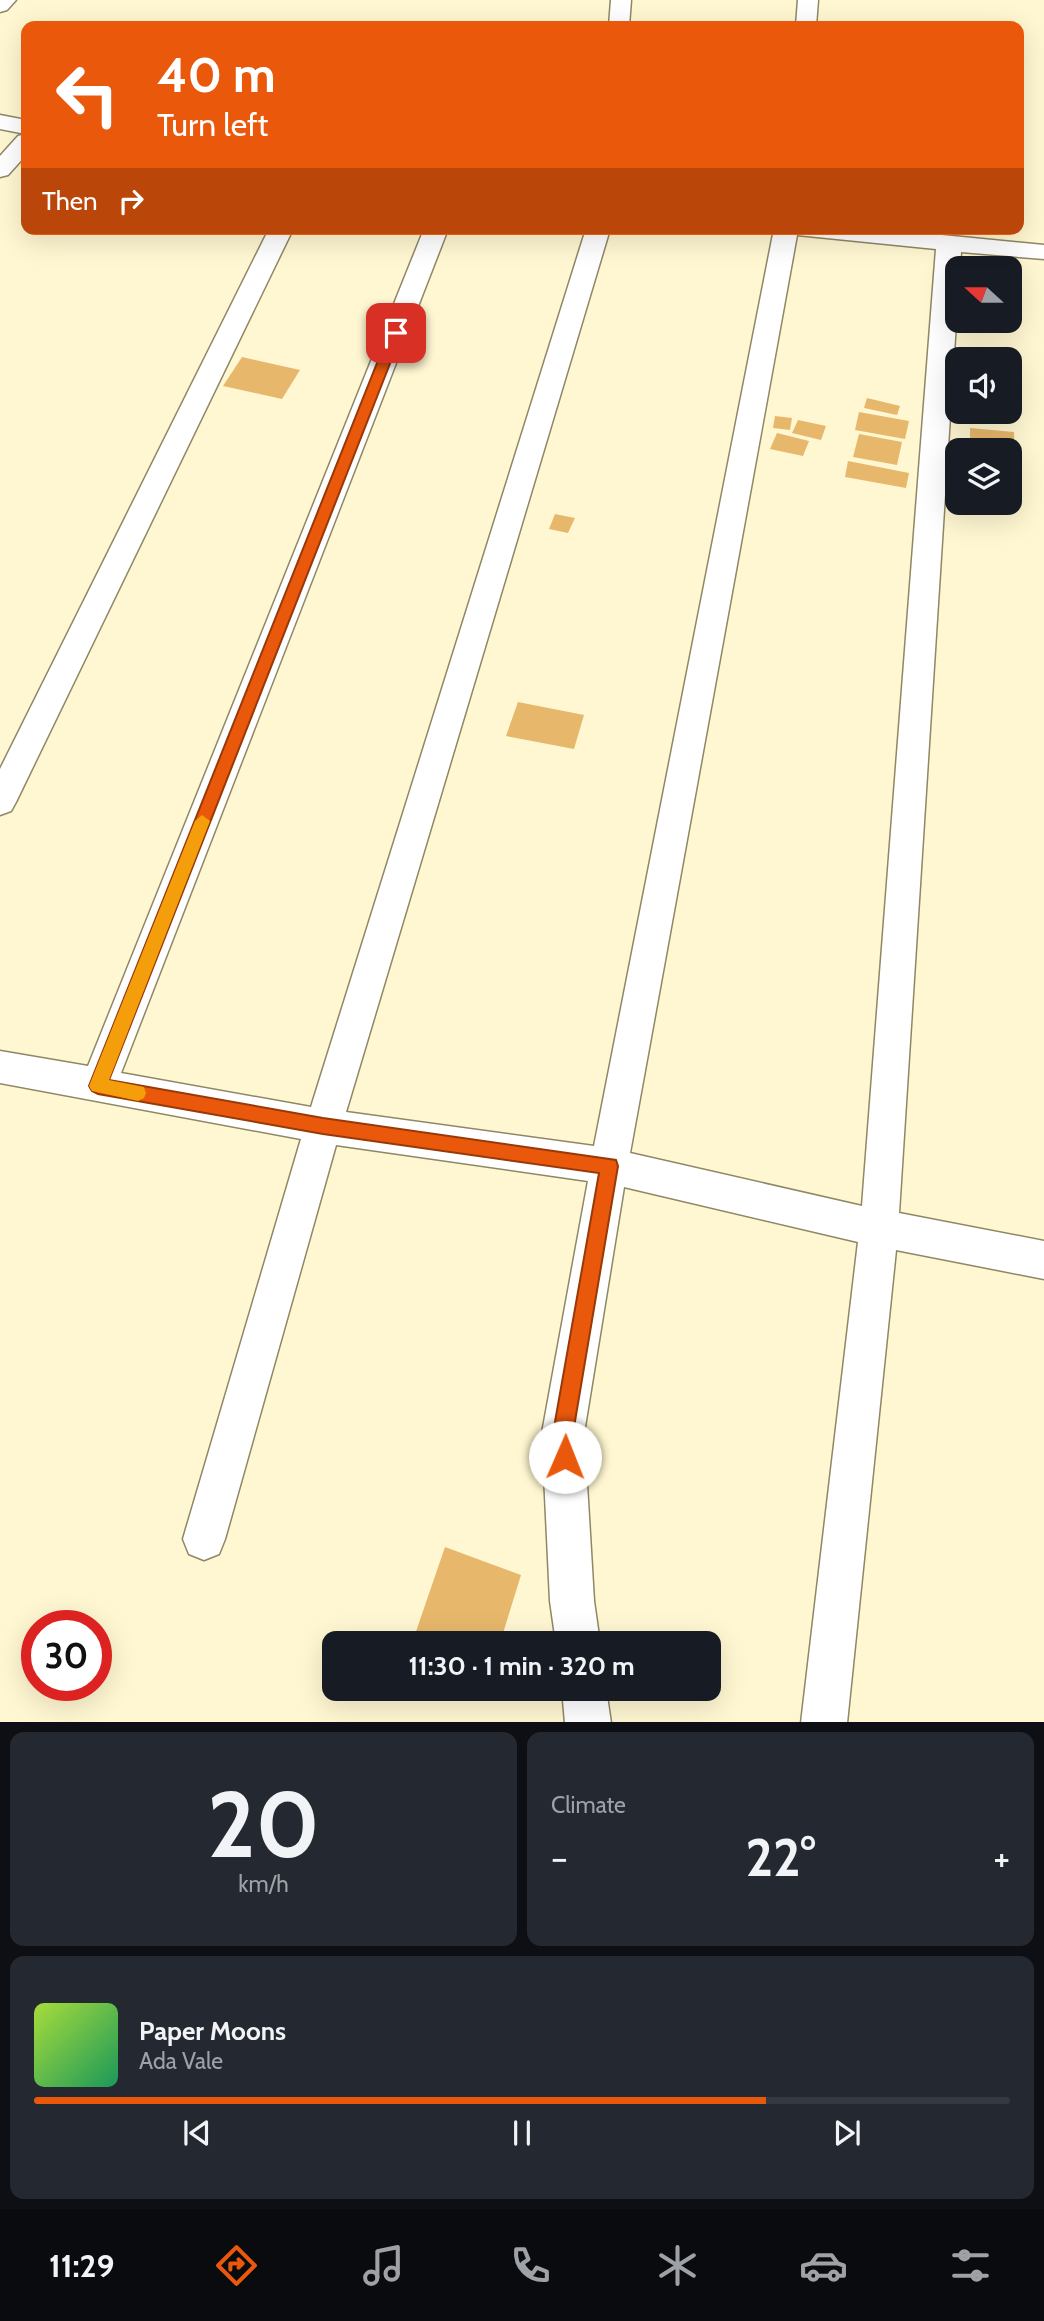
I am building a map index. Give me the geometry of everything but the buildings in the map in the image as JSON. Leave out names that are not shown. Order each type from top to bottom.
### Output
[{"type":"street","points":[[0,6],[6,0]]},
{"type":"street","points":[[619,21],[621,0]]},
{"type":"street","points":[[806,21],[808,0]]},
{"type":"street","points":[[0,122],[21,126]]},
{"type":"street","points":[[0,170],[21,147]]},
{"type":"street","points":[[0,802],[278,235]]},
{"type":"street","points":[[98,1086],[434,235]]},
{"type":"street","points":[[204,1539],[323,1126],[596,235]]},
{"type":"street","points":[[576,1631],[572,1601],[563,1433],[609,1166],[785,235]]},
{"type":"street","points":[[856,235],[1044,252]]},
{"type":"street","points":[[824,1722],[878,1228],[949,245]]},
{"type":"street","points":[[0,1066],[323,1126],[609,1166],[878,1228],[1044,1260]]},
{"type":"street","points":[[585,1701],[588,1722]]},
{"type":"slow traffic","points":[[138,1093],[98,1086],[202,821]]},
{"type":"route","points":[[396,333],[98,1086],[323,1126],[609,1166],[563,1433],[565,1457]]}]
